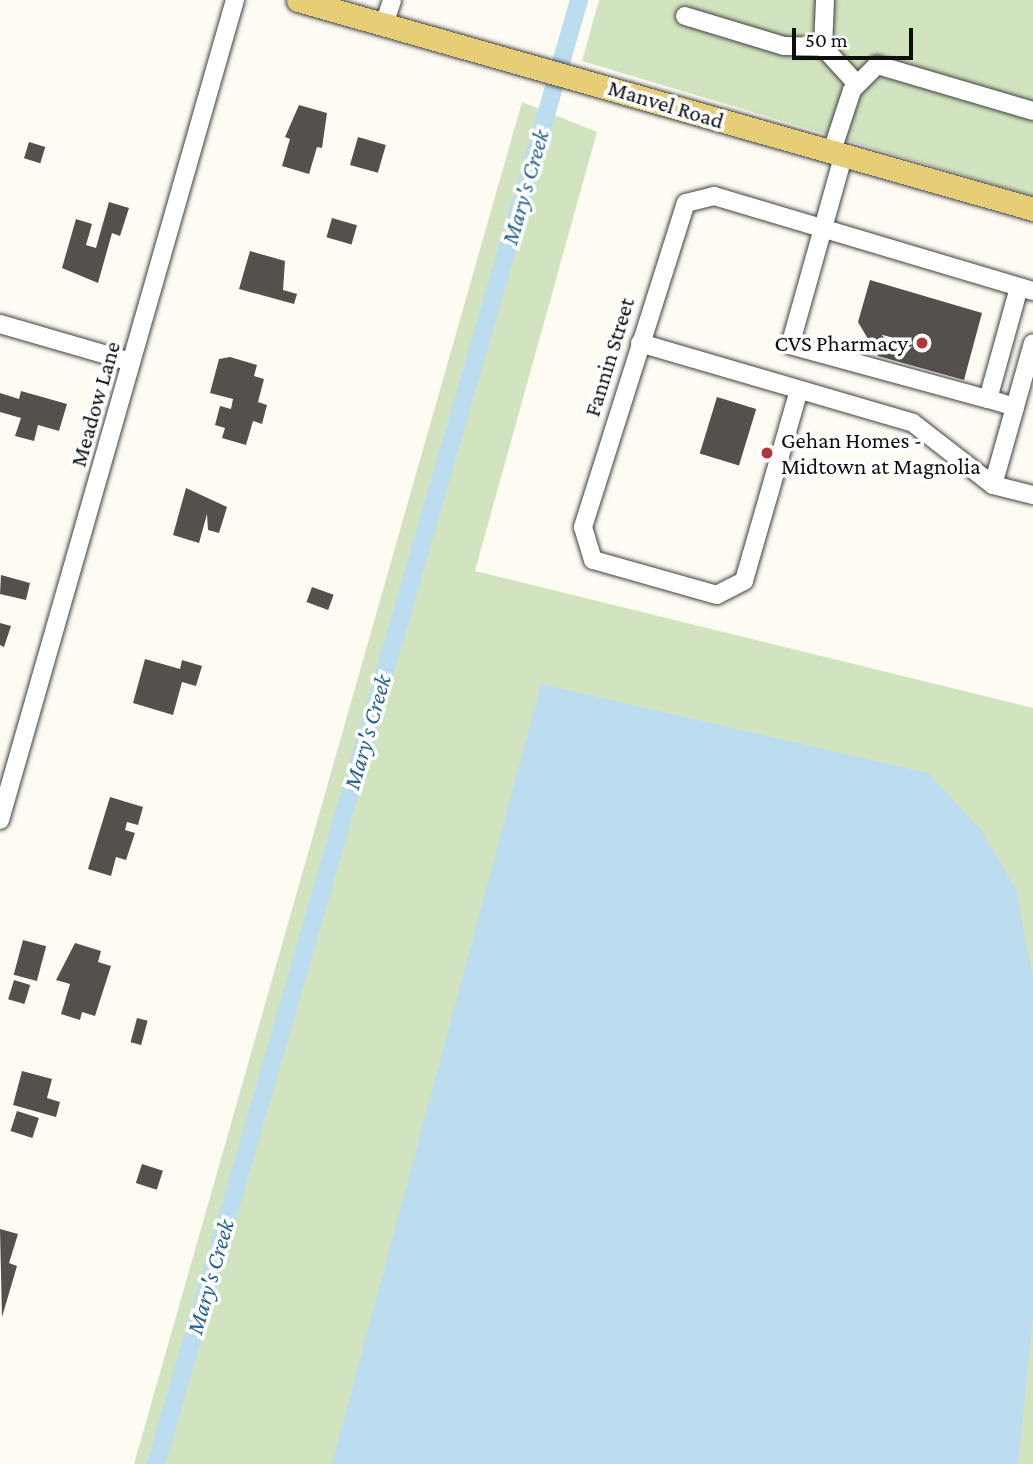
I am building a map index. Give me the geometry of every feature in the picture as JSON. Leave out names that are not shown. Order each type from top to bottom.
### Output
[{"type":"main road","name":"Manvel Road","points":[[299,0],[389,11],[500,55],[837,155],[1033,209]]},
{"type":"street","name":"Meadow Lane","points":[[0,820],[235,0]]},
{"type":"street","points":[[825,0],[823,47],[856,83]]},
{"type":"street","points":[[685,16],[784,46],[823,47]]},
{"type":"street","points":[[1015,407],[790,345],[823,229],[837,155],[856,83],[877,65],[1033,111]]},
{"type":"street","name":"Fannin Street","points":[[799,390],[744,581],[717,595],[593,560],[583,527],[685,203],[714,196],[823,229]]},
{"type":"street","points":[[823,229],[1026,289],[988,399]]},
{"type":"street","points":[[0,324],[131,362]]},
{"type":"street","points":[[640,343],[913,423],[993,485],[1033,495]]},
{"type":"street","points":[[993,485],[1033,343]]},
{"type":"street","points":[[0,750],[18,755]]},
{"type":"green space","points":[[599,0],[1033,0],[1033,196],[582,61]]},
{"type":"green space","points":[[522,102],[597,132],[475,571],[1033,708],[1033,1464],[134,1464]]},
{"type":"water","points":[[541,684],[928,773],[981,830],[1016,889],[1033,978],[1033,1316],[1018,1464],[332,1464]]},
{"type":"building","points":[[299,105],[327,113],[322,148],[317,147],[309,174],[282,166],[290,139],[285,137]]},
{"type":"building","points":[[358,137],[386,145],[378,173],[350,165]]},
{"type":"building","points":[[29,142],[45,147],[40,163],[24,158]]},
{"type":"building","points":[[109,202],[129,208],[120,236],[112,233],[98,283],[62,268],[76,219],[92,224],[86,245],[96,248]]},
{"type":"building","points":[[332,218],[357,225],[351,244],[326,237]]},
{"type":"building","points":[[250,251],[285,261],[283,290],[297,294],[294,304],[239,289]]},
{"type":"building","name":"CVS Pharmacy","points":[[870,280],[982,313],[964,380],[878,356],[858,322]]},
{"type":"building","points":[[230,357],[257,365],[254,376],[264,379],[258,402],[267,405],[262,424],[253,421],[246,445],[222,438],[225,428],[215,425],[220,406],[231,409],[233,399],[210,393],[219,359]]},
{"type":"building","points":[[21,391],[67,404],[59,431],[38,425],[34,441],[15,436],[21,418],[0,412],[0,393],[19,399]]},
{"type":"building","points":[[717,397],[756,409],[739,465],[700,453]]},
{"type":"building","points":[[186,488],[227,507],[219,533],[208,530],[207,514],[199,543],[173,535]]},
{"type":"building","points":[[1,575],[30,583],[26,600],[0,594]]},
{"type":"building","points":[[312,587],[334,595],[328,610],[307,602]]},
{"type":"building","points":[[0,623],[11,626],[4,647],[0,645]]},
{"type":"building","points":[[145,659],[180,669],[182,660],[202,666],[196,686],[182,682],[173,715],[133,703]]},
{"type":"building","points":[[110,797],[143,807],[138,825],[127,822],[125,830],[135,833],[126,860],[116,857],[111,876],[88,869]]},
{"type":"building","points":[[23,940],[46,946],[37,981],[14,975]]},
{"type":"building","points":[[75,943],[101,951],[98,962],[111,966],[95,1016],[82,1012],[80,1020],[61,1014],[70,984],[56,980]]},
{"type":"building","points":[[14,980],[30,985],[24,1004],[8,999]]},
{"type":"building","points":[[137,1018],[148,1021],[141,1045],[131,1042]]},
{"type":"building","points":[[22,1071],[52,1079],[47,1098],[60,1102],[56,1117],[13,1105]]},
{"type":"building","points":[[17,1111],[39,1118],[32,1138],[11,1131]]},
{"type":"building","points":[[142,1164],[163,1171],[157,1190],[136,1183]]},
{"type":"building","points":[[0,1229],[18,1234],[9,1263],[17,1266],[2,1317]]},
{"type":"waterway","name":"Mary's Creek","points":[[156,1464],[579,0]]},
{"type":"place","name":"CVS Pharmacy","points":[[922,343]]},
{"type":"place","name":"Gehan Homes - Midtown at Magnolia","points":[[767,453]]}]
